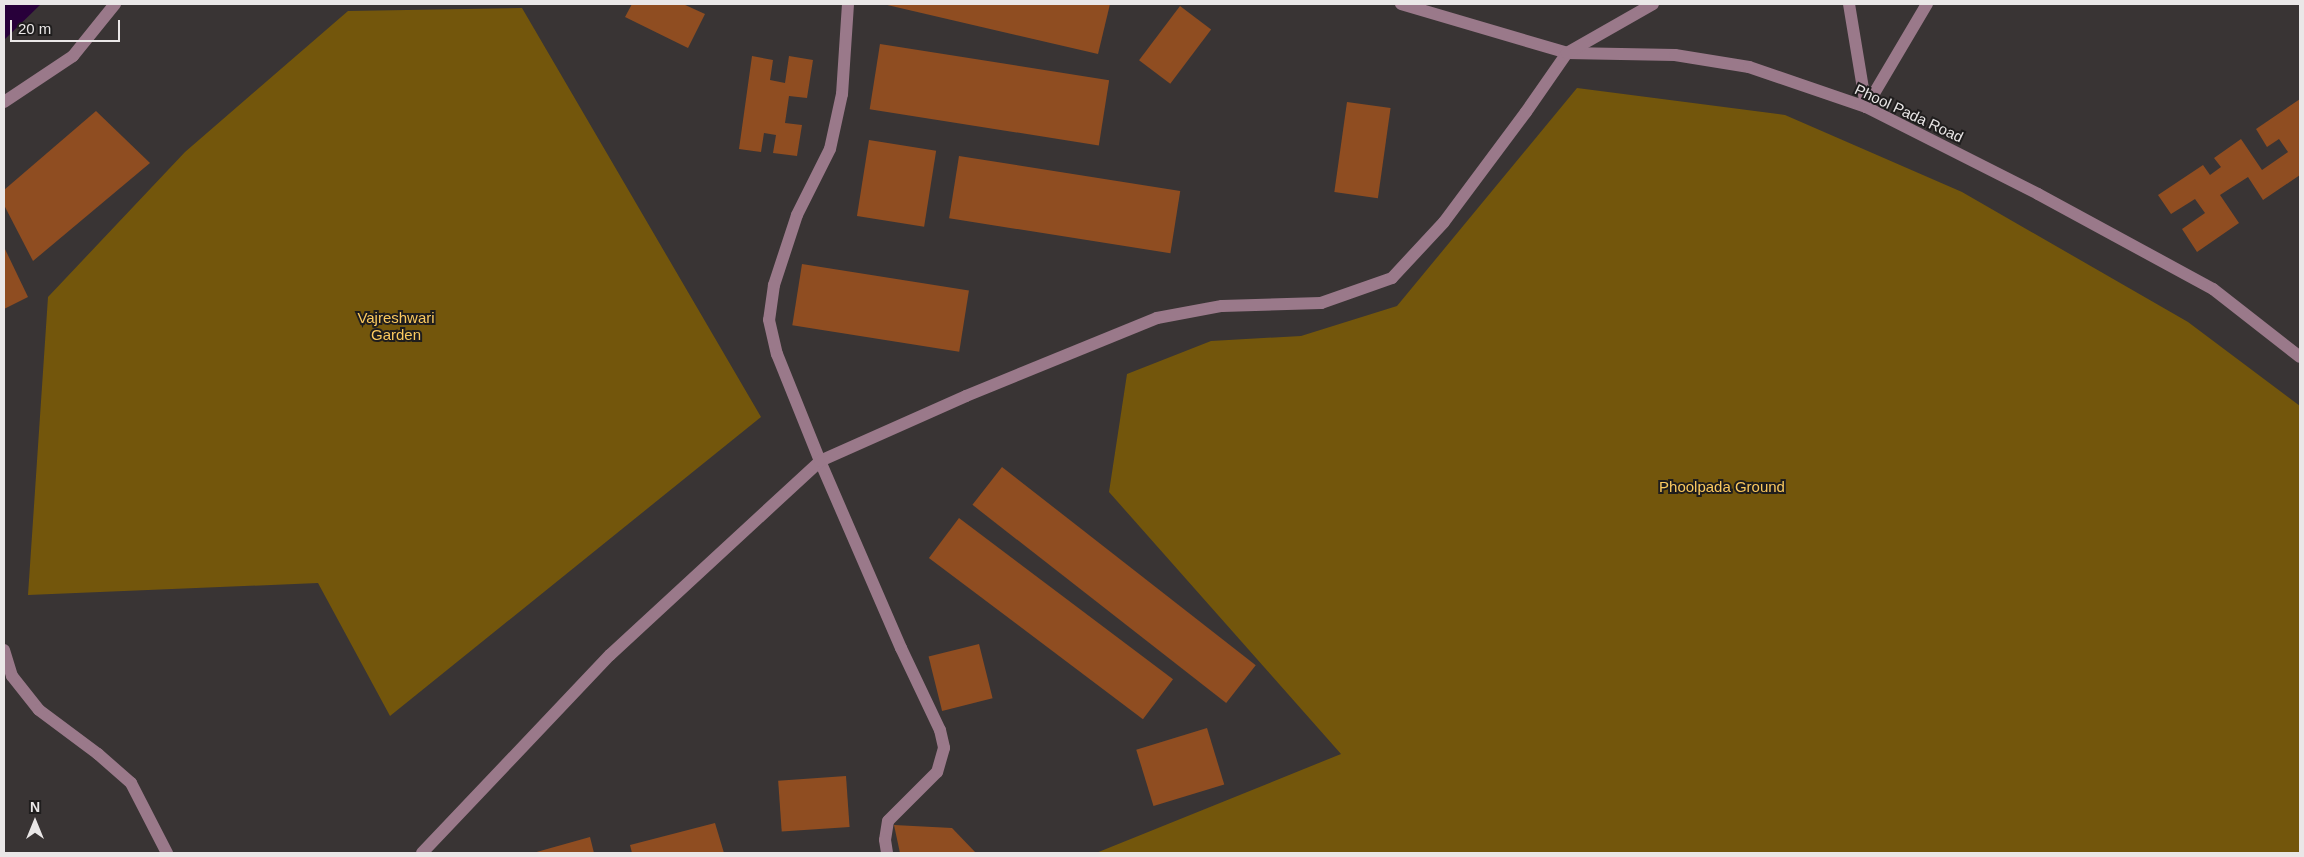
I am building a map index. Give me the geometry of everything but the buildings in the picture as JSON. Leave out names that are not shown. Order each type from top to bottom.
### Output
[{"type":"street","points":[[4,102],[73,56],[115,4]]},
{"type":"street","points":[[848,4],[842,94],[830,148],[797,215],[774,285],[769,320],[777,354],[820,461],[866,568],[940,730],[944,748],[938,772],[888,821],[885,840],[887,853]]},
{"type":"street","name":"Phool Pada Road","points":[[1400,4],[1567,53],[1675,55],[1749,67],[1866,107],[2038,194],[2213,289],[2300,357]]},
{"type":"street","points":[[422,853],[610,654],[820,461],[966,396],[1157,318],[1222,306],[1321,303],[1392,278],[1444,222],[1526,112],[1567,53],[1653,4]]},
{"type":"street","points":[[1849,4],[1866,107]]},
{"type":"street","points":[[1866,107],[1927,4]]},
{"type":"street","points":[[4,650],[12,676],[40,710],[98,754],[131,783],[167,853]]},
{"type":"green space","name":"Vajreshwari Garden","points":[[522,8],[761,417],[390,716],[318,583],[28,595],[48,297],[185,152],[348,11]]},
{"type":"green space","name":"Phoolpada Ground","points":[[1577,88],[1785,115],[1962,192],[2188,322],[2300,406],[2300,853],[1096,853],[1341,754],[1109,492],[1127,374],[1211,341],[1301,336],[1397,306]]},
{"type":"shaded area","points":[[4,4],[41,4],[4,40]]}]
